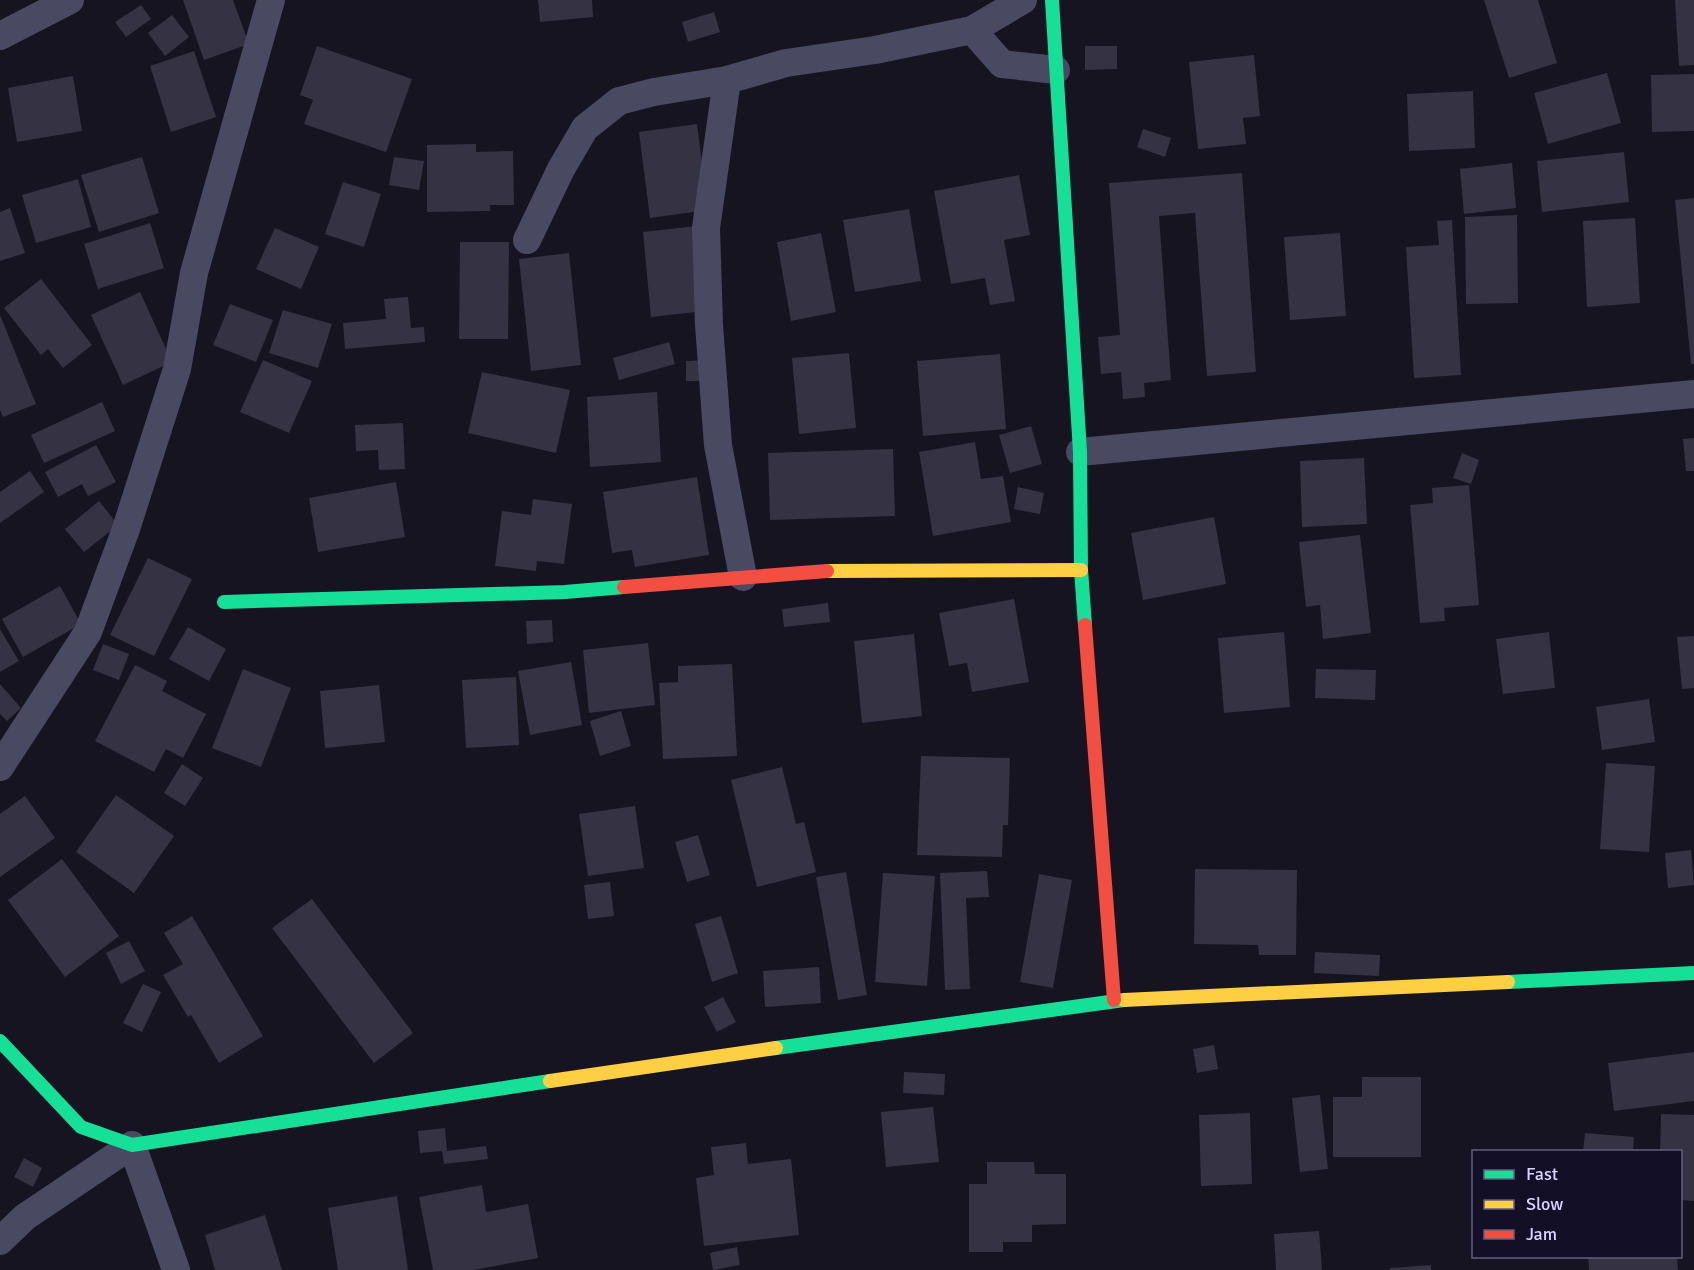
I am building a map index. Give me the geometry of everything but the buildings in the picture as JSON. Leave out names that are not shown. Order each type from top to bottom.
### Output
[{"type":"street","points":[[0,36],[70,0]]},
{"type":"street","points":[[0,767],[88,632],[126,529],[174,378],[194,273],[271,0]]},
{"type":"street","points":[[527,240],[561,169],[585,128],[619,101],[654,92],[727,80],[786,63],[874,50],[972,30],[1023,0]]},
{"type":"street","points":[[1052,0],[1080,452],[1081,570],[1114,1000]]},
{"type":"street","points":[[972,30],[1002,64],[1056,70]]},
{"type":"street","points":[[727,80],[706,228],[708,304],[718,446],[743,577]]},
{"type":"street","points":[[1080,452],[1694,393]]},
{"type":"street","points":[[224,602],[565,592],[822,571],[1081,570]]},
{"type":"street","points":[[0,1241],[25,1217],[132,1145],[389,1104],[1114,1000],[1694,973]]},
{"type":"street","points":[[0,1041],[81,1127],[132,1145]]},
{"type":"street","points":[[132,1145],[176,1270]]},
{"type":"traffic: fast","points":[[1052,0],[1080,452],[1081,570],[1085,625]]},
{"type":"traffic: fast","points":[[224,602],[565,592],[624,587]]},
{"type":"traffic: fast","points":[[1508,982],[1694,973]]},
{"type":"traffic: fast","points":[[776,1048],[1124,1000]]},
{"type":"traffic: fast","points":[[0,1041],[81,1127],[132,1145],[550,1081]]},
{"type":"traffic: slow","points":[[827,571],[1081,570]]},
{"type":"traffic: slow","points":[[1124,1000],[1508,982]]},
{"type":"traffic: slow","points":[[550,1081],[776,1048]]},
{"type":"traffic: jam","points":[[624,587],[827,571]]},
{"type":"traffic: jam","points":[[1085,625],[1114,1000]]}]
